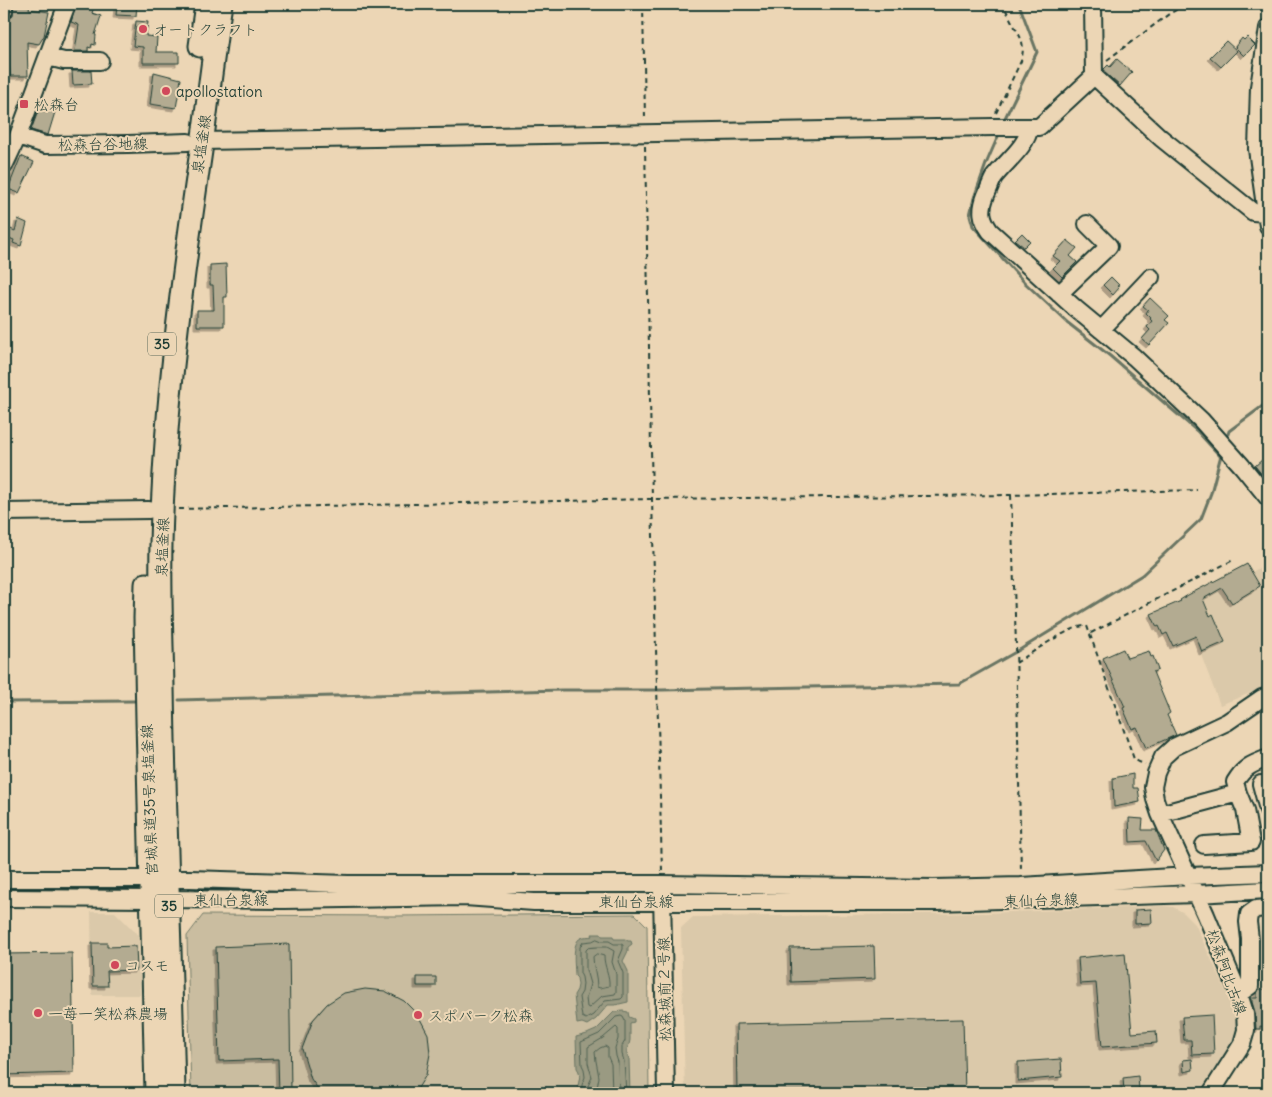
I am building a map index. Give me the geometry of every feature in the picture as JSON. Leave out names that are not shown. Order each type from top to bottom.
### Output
[{"type":"main road","name":"泉塩釜線","points":[[195,142],[206,4]]},
{"type":"main road","name":"泉塩釜線","points":[[174,1093],[160,889],[160,606],[154,428],[169,280],[214,52],[221,4]]},
{"type":"main road","name":"泉塩釜線","points":[[146,687],[146,618],[156,510]]},
{"type":"main road","name":"宮城県道35号泉塩釜線","points":[[146,687],[160,889],[156,1093]]},
{"type":"street","points":[[4,4],[4,10]]},
{"type":"street","points":[[7,159],[4,140],[11,135],[48,56],[67,4]]},
{"type":"street","points":[[1093,4],[1094,73],[1161,138],[1253,212],[1267,220]]},
{"type":"street","points":[[1267,220],[1257,149],[1259,87],[1268,28]]},
{"type":"street","points":[[48,56],[64,61],[100,62]]},
{"type":"street","points":[[1094,73],[1039,127],[1030,128],[1028,137],[994,178],[984,201],[982,213],[984,222],[990,231],[1059,294],[1134,357],[1202,420],[1268,498]]},
{"type":"street","name":"松森台谷地線","points":[[11,135],[45,145],[645,132],[1030,128]]},
{"type":"street","points":[[1059,294],[1109,246],[1087,224]]},
{"type":"street","points":[[1101,330],[1151,277]]},
{"type":"street","points":[[4,512],[156,510]]},
{"type":"street","points":[[1158,768],[1162,757],[1174,747],[1227,722],[1262,698],[1268,696]]},
{"type":"street","points":[[1204,845],[1251,842],[1245,810],[1235,782],[1240,773],[1249,765],[1268,758]]},
{"type":"street","name":"松森阿比古線","points":[[1158,768],[1153,787],[1160,814],[1239,994],[1245,1013],[1246,1030],[1242,1044],[1212,1093]]},
{"type":"street","points":[[1245,810],[1268,810],[1260,784]]},
{"type":"street","points":[[1160,814],[1238,793]]},
{"type":"street","points":[[4,879],[160,889],[348,884],[662,884],[924,888],[1021,886],[1268,873]]},
{"type":"street","name":"松森城前２号線","points":[[662,884],[666,1093]]},
{"type":"street","name":"東仙台泉線","points":[[4,898],[160,889],[284,900],[465,897],[534,902],[937,902],[1268,890]]},
{"type":"street","points":[[1239,994],[1250,986],[1248,922],[1250,914],[1256,909],[1268,908]]},
{"type":"path","points":[[643,4],[652,498],[662,884]]},
{"type":"path","points":[[993,127],[994,118],[1023,53],[1020,34],[1012,23],[1003,4]]},
{"type":"path","points":[[1094,73],[1169,14],[1186,4]]},
{"type":"path","points":[[156,510],[652,498],[1011,495],[1196,490]]},
{"type":"path","points":[[1011,495],[1021,886]]},
{"type":"path","points":[[1090,633],[1234,559]]},
{"type":"path","points":[[1016,663],[1067,632],[1082,625],[1087,626],[1134,759],[1158,768]]},
{"type":"path","points":[[1262,1093],[1268,1085]]},
{"type":"shaded area","points":[[1268,563],[1268,686],[1220,705],[1187,618],[1193,605]]},
{"type":"shaded area","points":[[1173,907],[1184,913],[1195,924],[1238,1017],[1240,1028],[1236,1039],[1204,1093],[685,1093],[681,928],[693,917],[985,913]]},
{"type":"shaded area","name":"コスモ","points":[[91,912],[115,912],[139,936],[140,995],[92,995]]},
{"type":"shaded area","name":"スポパーク松森","points":[[635,914],[647,926],[649,1093],[191,1093],[187,936],[203,915]]},
{"type":"water","points":[[592,934],[613,936],[614,939],[631,941],[632,944],[628,947],[623,961],[628,971],[628,1002],[608,1005],[596,1019],[587,1025],[577,1024],[574,995],[578,985],[575,976],[575,949],[578,940],[582,937],[593,936]]},
{"type":"water","points":[[614,1012],[628,1012],[629,1017],[634,1019],[634,1022],[630,1023],[630,1040],[627,1051],[630,1093],[577,1093],[580,1077],[577,1068],[576,1037],[596,1030]]},
{"type":"building","points":[[14,4],[30,4],[29,9],[49,12],[44,36],[39,44],[27,42],[28,76],[10,76],[7,19],[13,15]]},
{"type":"building","points":[[77,4],[95,4],[92,13],[101,16],[95,35],[95,45],[92,44],[91,48],[88,47],[88,51],[75,51],[79,25],[71,22]]},
{"type":"building","points":[[126,4],[137,4],[136,16],[116,15],[117,5],[126,6]]},
{"type":"building","points":[[136,21],[148,22],[146,36],[157,37],[156,52],[179,52],[179,63],[143,63],[143,47],[133,46]]},
{"type":"building","points":[[1247,37],[1255,45],[1244,56],[1235,47],[1242,38],[1244,40]]},
{"type":"building","points":[[1226,41],[1237,51],[1221,67],[1210,57]]},
{"type":"building","points":[[1117,59],[1132,72],[1120,86],[1104,72],[1108,65],[1110,67]]},
{"type":"building","points":[[72,71],[91,71],[92,84],[73,85]]},
{"type":"building","points":[[154,72],[181,79],[176,108],[150,104]]},
{"type":"building","points":[[40,106],[55,112],[48,135],[31,130]]},
{"type":"building","points":[[21,156],[34,162],[19,193],[8,189]]},
{"type":"building","points":[[18,219],[27,223],[21,246],[13,243],[14,240],[4,236],[4,226],[15,231]]},
{"type":"building","points":[[1022,233],[1030,241],[1024,247],[1015,240]]},
{"type":"building","points":[[1067,240],[1077,248],[1070,256],[1077,262],[1062,277],[1053,268],[1060,261],[1053,256]]},
{"type":"building","points":[[226,264],[227,297],[224,297],[224,326],[197,326],[197,310],[214,310],[213,285],[210,285],[210,265]]},
{"type":"building","points":[[1111,277],[1119,285],[1117,286],[1119,288],[1113,295],[1103,285]]},
{"type":"building","points":[[1150,298],[1169,316],[1165,320],[1169,323],[1149,345],[1142,339],[1150,330],[1147,327],[1152,321],[1146,313],[1148,310],[1143,306]]},
{"type":"building","points":[[1263,459],[1268,465],[1268,482],[1255,466]]},
{"type":"building","points":[[1247,564],[1260,586],[1232,603],[1222,588],[1203,599],[1210,616],[1213,614],[1225,642],[1202,652],[1196,636],[1173,646],[1167,633],[1163,635],[1159,626],[1157,627],[1151,614],[1181,601],[1188,595]]},
{"type":"building","points":[[1123,649],[1127,658],[1149,651],[1151,657],[1153,656],[1158,670],[1153,672],[1170,713],[1167,715],[1176,735],[1146,748],[1137,727],[1132,729],[1123,708],[1125,707],[1103,658]]},
{"type":"building","points":[[1133,774],[1133,788],[1138,788],[1140,802],[1114,807],[1113,778]]},
{"type":"building","points":[[1129,818],[1143,819],[1142,830],[1156,830],[1164,850],[1156,861],[1146,841],[1130,842]]},
{"type":"building","points":[[1151,909],[1152,923],[1135,924],[1135,910]]},
{"type":"building","points":[[92,943],[107,943],[107,947],[136,946],[137,970],[107,971],[108,986],[93,986]]},
{"type":"building","points":[[289,944],[291,1093],[279,1093],[278,1059],[219,1061],[216,947]]},
{"type":"building","points":[[874,946],[875,979],[791,982],[790,948]]},
{"type":"building","name":"一苺一笑松森農場","points":[[72,953],[74,1073],[4,1075],[4,954]]},
{"type":"building","points":[[1125,953],[1132,1033],[1156,1031],[1157,1043],[1102,1047],[1096,983],[1080,984],[1078,958]]},
{"type":"building","points":[[417,977],[436,977],[436,986],[417,986]]},
{"type":"building","points":[[365,989],[385,991],[404,1001],[418,1015],[428,1034],[430,1054],[426,1075],[415,1093],[321,1093],[311,1079],[302,1049],[313,1020],[327,1004],[344,993]]},
{"type":"building","points":[[1259,989],[1268,989],[1268,1011],[1266,1011],[1265,1027],[1260,1026],[1260,1029],[1256,1029],[1252,998],[1257,998]]},
{"type":"building","points":[[1212,1015],[1214,1054],[1192,1055],[1191,1040],[1184,1040],[1182,1017]]},
{"type":"building","points":[[963,1019],[965,1093],[737,1093],[736,1024]]},
{"type":"building","points":[[1061,1059],[1062,1077],[1018,1081],[1018,1062]]},
{"type":"building","points":[[1192,1059],[1193,1070],[1184,1072],[1183,1060]]},
{"type":"building","points":[[1138,1076],[1139,1090],[1124,1091],[1123,1078]]},
{"type":"waterway","points":[[1005,118],[1037,52],[1019,4]]},
{"type":"waterway","points":[[999,134],[974,198],[970,215],[973,226],[1025,283],[1068,323],[1110,356],[1197,431],[1220,456]]},
{"type":"waterway","points":[[1228,434],[1229,431],[1268,402]]},
{"type":"waterway","points":[[179,700],[563,690],[959,684],[1021,649],[1142,575],[1201,519],[1211,493],[1221,455]]},
{"type":"waterway","points":[[4,702],[134,701]]},
{"type":"place","name":"オートクラフト","points":[[143,29]]},
{"type":"place","name":"apollostation","points":[[166,91]]},
{"type":"place","name":"松森台","points":[[24,104]]},
{"type":"place","name":"コスモ","points":[[115,965]]},
{"type":"place","name":"一苺一笑松森農場","points":[[38,1013]]},
{"type":"place","name":"スポパーク松森","points":[[418,1015]]}]
